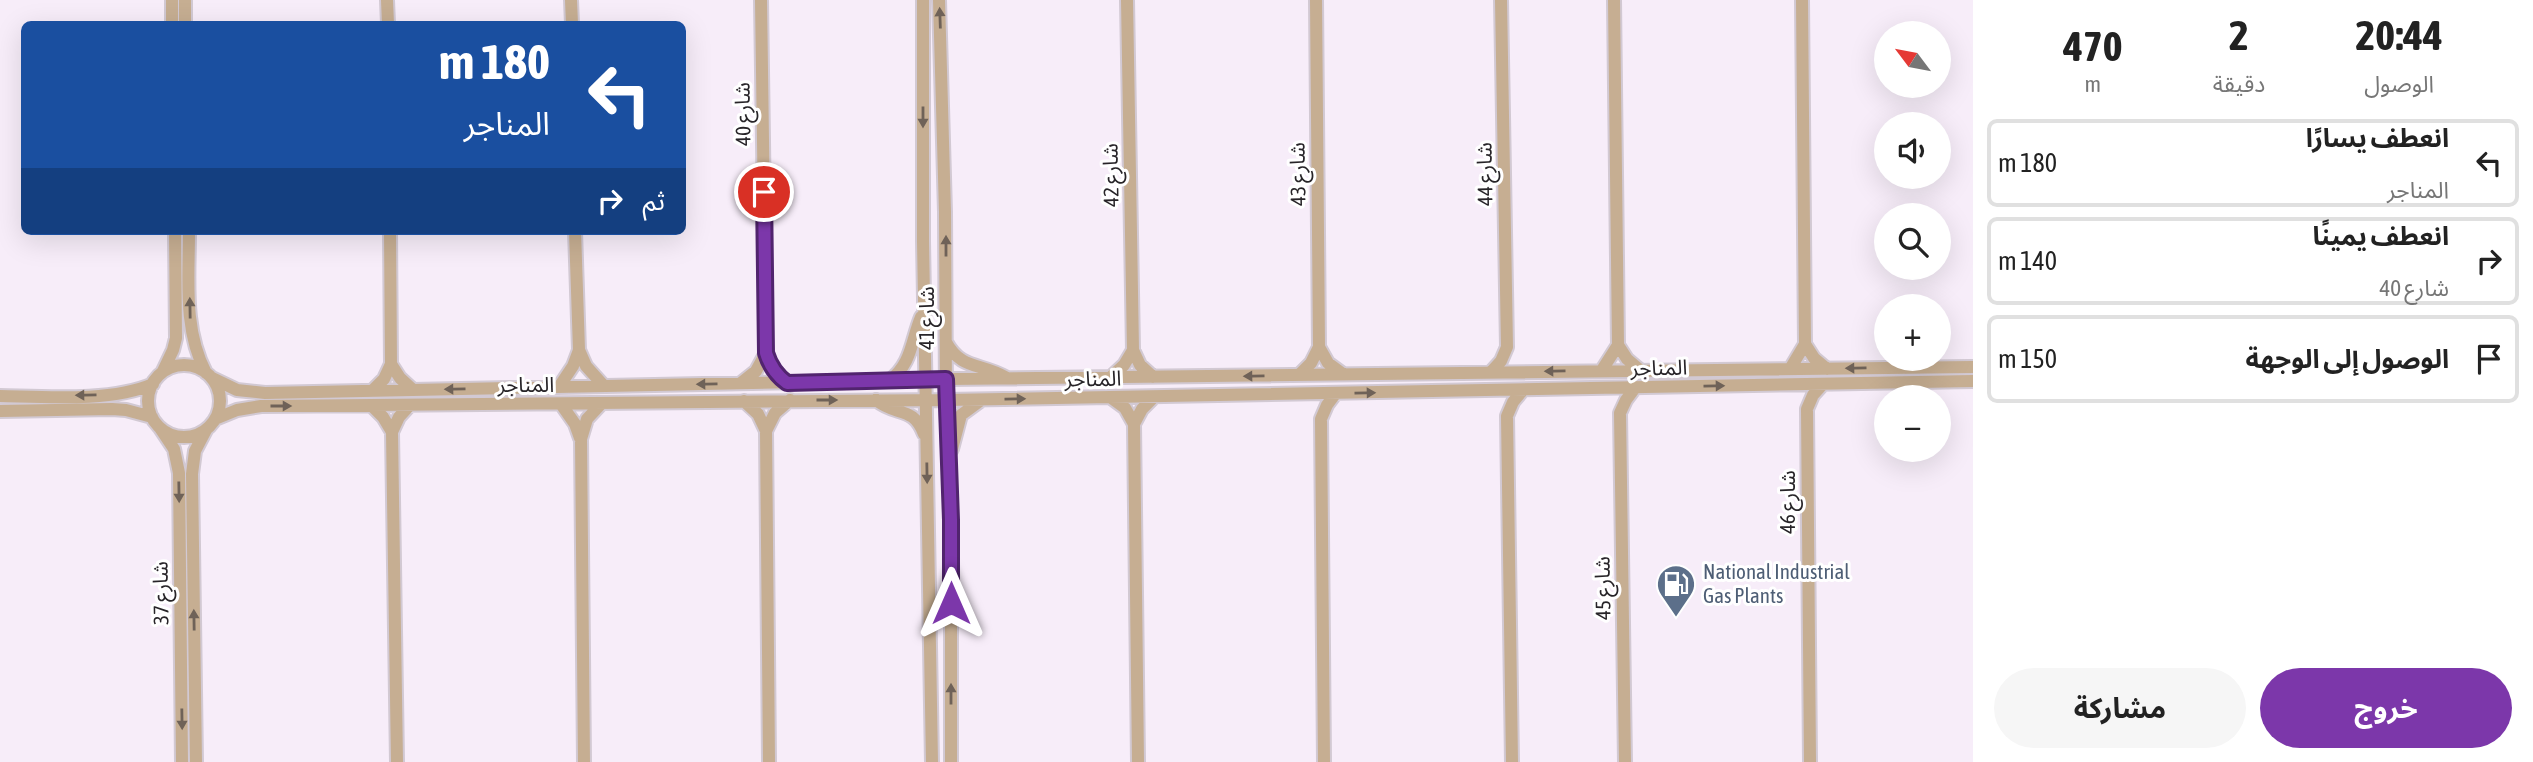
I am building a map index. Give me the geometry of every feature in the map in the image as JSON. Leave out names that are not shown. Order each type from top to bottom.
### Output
[{"type":"street","points":[[172,0],[172,21]]},
{"type":"street","points":[[185,0],[185,21]]},
{"type":"street","points":[[387,0],[388,21]]},
{"type":"street","points":[[572,0],[572,21]]},
{"type":"street","name":"شارع 40","points":[[761,0],[766,353]]},
{"type":"street","name":"شارع 41","points":[[923,0],[924,310],[932,762]]},
{"type":"street","name":"شارع 41","points":[[939,0],[945,212],[946,401],[951,520],[951,762]]},
{"type":"street","name":"شارع 42","points":[[1127,0],[1133,350]]},
{"type":"street","name":"شارع 43","points":[[1315,0],[1319,347]]},
{"type":"street","name":"شارع 44","points":[[1501,0],[1507,347]]},
{"type":"street","points":[[1614,0],[1618,345],[1627,359],[1640,370]]},
{"type":"street","points":[[1790,369],[1805,344],[1802,0]]},
{"type":"street","points":[[175,235],[176,338],[168,362],[148,397],[152,417],[160,428],[179,437],[193,436],[205,430],[215,419],[220,398],[196,351],[190,326],[189,235]]},
{"type":"street","points":[[373,390],[384,379],[391,364],[390,235]]},
{"type":"street","points":[[575,235],[579,350],[586,366],[604,386]]},
{"type":"street","points":[[889,381],[900,372],[908,360],[924,310]]},
{"type":"street","name":"المناجر","points":[[946,342],[950,350],[963,362],[991,370],[1008,379]]},
{"type":"street","points":[[1805,344],[1814,358],[1827,369]]},
{"type":"street","points":[[1602,370],[1618,345]]},
{"type":"street","points":[[1319,347],[1328,363],[1343,374]]},
{"type":"street","points":[[1299,375],[1311,363],[1319,347]]},
{"type":"street","points":[[1507,347],[1516,361],[1529,372]]},
{"type":"street","points":[[1491,372],[1501,361],[1507,347]]},
{"type":"street","points":[[559,387],[573,366],[579,350]]},
{"type":"street","points":[[1111,377],[1124,365],[1133,350]]},
{"type":"street","points":[[1133,350],[1140,365],[1153,377]]},
{"type":"street","points":[[766,353],[773,370],[787,383]]},
{"type":"street","points":[[741,383],[756,371],[766,353]]},
{"type":"street","points":[[391,364],[400,378],[413,390]]},
{"type":"street","points":[[0,396],[111,395],[140,390],[174,367],[188,365],[209,376]]},
{"type":"street","name":"المناجر","points":[[209,376],[224,385],[251,393],[946,379],[1973,367]]},
{"type":"street","name":"المناجر","points":[[215,419],[237,410],[261,406],[946,401],[1973,381]]},
{"type":"street","points":[[1785,384],[1798,395],[1807,409]]},
{"type":"street","points":[[1807,409],[1823,384]]},
{"type":"street","points":[[1620,413],[1635,388]]},
{"type":"street","points":[[1598,389],[1611,399],[1620,413]]},
{"type":"street","points":[[1513,762],[1507,416],[1513,402],[1523,390]]},
{"type":"street","points":[[1485,391],[1498,401],[1507,416]]},
{"type":"street","points":[[1324,762],[1321,419],[1336,393]]},
{"type":"street","points":[[1298,394],[1312,404],[1321,419]]},
{"type":"street","points":[[1110,397],[1125,408],[1134,424],[1138,762]]},
{"type":"street","points":[[1134,424],[1142,409],[1154,397]]},
{"type":"street","points":[[876,400],[891,410],[912,415],[919,422],[927,442]]},
{"type":"street","points":[[948,455],[954,444],[961,415],[982,400]]},
{"type":"street","points":[[744,401],[758,414],[766,430],[769,762]]},
{"type":"street","points":[[766,430],[775,413],[790,401]]},
{"type":"street","points":[[561,404],[581,439]]},
{"type":"street","points":[[584,762],[581,439],[587,419],[601,404]]},
{"type":"street","points":[[371,405],[383,417],[392,432]]},
{"type":"street","points":[[397,762],[392,432],[399,417],[410,405]]},
{"type":"street","points":[[0,411],[112,409],[152,417]]},
{"type":"street","name":"شارع 46","points":[[1807,409],[1810,762]]},
{"type":"street","name":"شارع 45","points":[[1620,413],[1625,762]]},
{"type":"street","name":"شارع 37","points":[[160,428],[174,449],[179,473],[182,762]]},
{"type":"street","name":"شارع 37","points":[[196,762],[192,474],[195,451],[205,430]]},
{"type":"place","name":"National Industrial Gas Plants","points":[[1676,618]]},
{"type":"route","points":[[764,192],[766,353],[768,362],[779,377],[787,383],[946,379],[951,603]]}]
